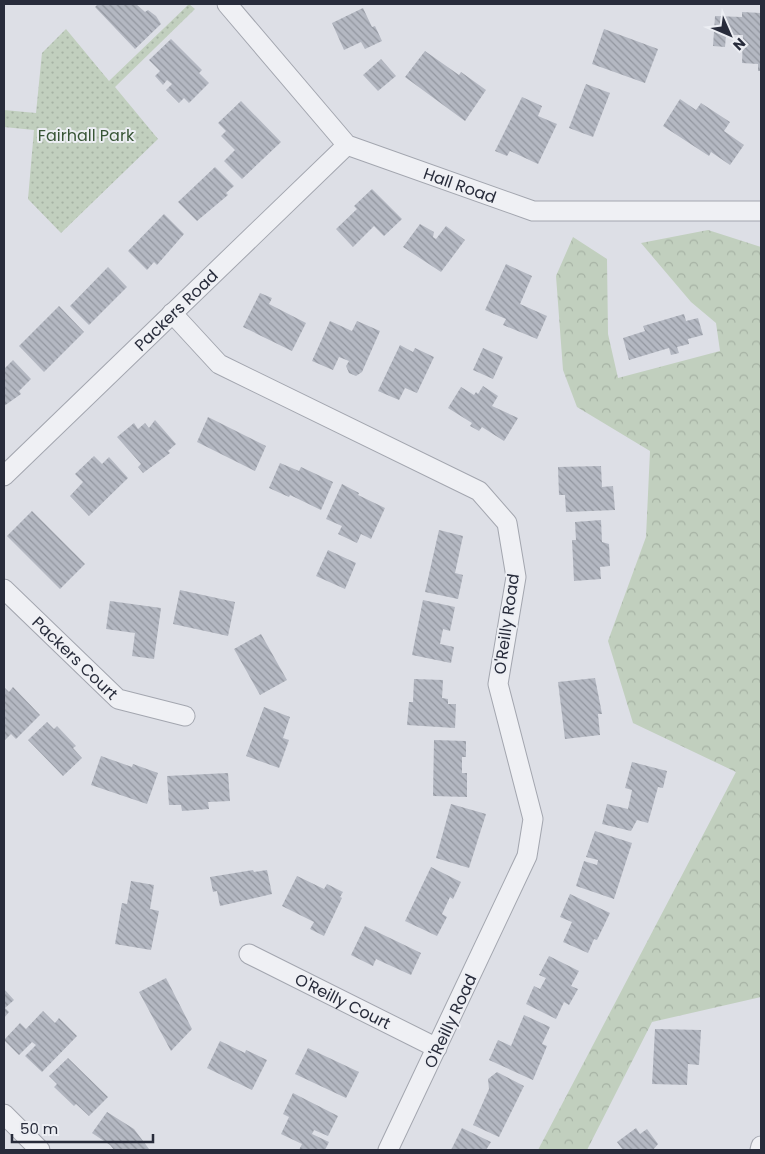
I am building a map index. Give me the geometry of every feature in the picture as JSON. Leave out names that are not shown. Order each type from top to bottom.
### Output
[{"type":"street","name":"Hall Road","points":[[234,6],[347,145],[533,211],[761,211]]},
{"type":"street","name":"Packers Road","points":[[4,476],[347,145]]},
{"type":"street","name":"O'Reilly Road","points":[[172,313],[219,364],[479,491],[507,523],[516,577],[498,684],[533,819],[527,856],[388,1150]]},
{"type":"street","name":"Packers Court","points":[[4,589],[118,699],[185,716]]},
{"type":"street","name":"O'Reilly Court","points":[[249,954],[437,1048]]},
{"type":"street","points":[[4,1114],[40,1150]]},
{"type":"street","points":[[760,1150],[761,1146]]},
{"type":"green space","name":"Fairhall Park","points":[[189,4],[195,9],[115,87],[158,139],[61,233],[28,199],[34,130],[4,127],[4,110],[36,113],[42,53],[66,29],[109,81]]},
{"type":"green space","points":[[708,230],[761,247],[761,997],[652,1022],[587,1150],[538,1150],[736,772],[633,723],[608,641],[646,537],[650,451],[577,407],[563,370],[556,276],[573,237],[607,259],[608,334],[618,378],[720,351],[716,323],[691,302],[641,243]]},
{"type":"building","points":[[98,4],[136,4],[145,12],[148,10],[156,16],[161,24],[135,49],[95,7]]},
{"type":"building","points":[[363,8],[372,27],[375,26],[382,41],[365,49],[361,42],[344,50],[332,23]]},
{"type":"building","points":[[742,12],[761,13],[761,71],[758,71],[758,64],[742,63],[743,35],[726,35],[725,47],[713,46],[715,16],[742,17]]},
{"type":"building","points":[[604,29],[658,49],[645,83],[592,64]]},
{"type":"building","points":[[171,39],[202,70],[199,73],[209,83],[189,103],[184,98],[179,103],[166,90],[172,84],[167,80],[163,85],[155,76],[160,71],[149,60]]},
{"type":"building","points":[[425,51],[459,75],[461,72],[486,90],[465,121],[405,77]]},
{"type":"building","points":[[381,59],[396,76],[378,91],[363,75]]},
{"type":"building","points":[[586,84],[610,93],[593,137],[569,128]]},
{"type":"building","points":[[522,97],[542,106],[538,116],[557,124],[538,164],[510,151],[507,156],[495,151]]},
{"type":"building","points":[[680,99],[696,110],[701,103],[730,122],[724,131],[744,145],[730,165],[711,152],[709,156],[663,126]]},
{"type":"building","points":[[241,101],[281,142],[242,179],[224,161],[235,150],[221,136],[226,131],[218,123]]},
{"type":"building","points":[[215,167],[234,186],[226,193],[228,195],[197,221],[178,202]]},
{"type":"building","points":[[372,189],[402,219],[384,236],[374,226],[353,247],[336,229],[357,209],[354,206]]},
{"type":"building","points":[[164,214],[184,234],[157,265],[154,262],[147,270],[128,251]]},
{"type":"building","points":[[420,224],[434,232],[433,237],[436,239],[446,226],[465,240],[441,272],[403,247]]},
{"type":"building","points":[[506,264],[532,276],[520,304],[547,316],[537,339],[503,325],[506,319],[485,310]]},
{"type":"building","points":[[108,267],[127,287],[89,325],[70,306]]},
{"type":"building","points":[[260,293],[272,298],[269,304],[306,323],[292,351],[243,327]]},
{"type":"building","points":[[59,306],[84,332],[44,372],[19,346]]},
{"type":"building","points":[[684,314],[686,321],[698,318],[703,335],[688,339],[689,344],[677,347],[679,353],[671,355],[669,348],[629,360],[623,338],[645,331],[643,326]]},
{"type":"building","points":[[330,321],[352,331],[357,321],[380,331],[362,372],[356,376],[349,373],[346,366],[349,361],[339,357],[333,370],[312,361]]},
{"type":"building","points":[[400,345],[413,352],[415,348],[434,357],[417,393],[405,388],[399,400],[378,391]]},
{"type":"building","points":[[483,348],[503,357],[493,379],[473,370]]},
{"type":"building","points":[[13,360],[31,379],[19,391],[21,394],[4,406],[4,369]]},
{"type":"building","points":[[483,386],[498,396],[492,406],[518,418],[504,441],[482,427],[479,431],[470,426],[472,423],[448,408],[461,387],[474,395],[476,392],[478,394]]},
{"type":"building","points":[[208,417],[266,446],[255,471],[197,442]]},
{"type":"building","points":[[155,420],[176,444],[168,451],[170,453],[143,473],[138,467],[141,464],[117,437],[134,423],[138,429],[145,423],[149,428]]},
{"type":"building","points":[[94,456],[102,464],[109,457],[128,478],[89,516],[70,496],[83,482],[75,474]]},
{"type":"building","points":[[280,463],[299,471],[301,467],[333,482],[321,510],[290,495],[289,497],[269,488]]},
{"type":"building","points":[[601,466],[602,487],[613,486],[615,510],[566,512],[565,495],[559,495],[558,467]]},
{"type":"building","points":[[342,484],[359,493],[358,495],[385,508],[371,539],[361,534],[357,543],[338,534],[342,526],[326,519]]},
{"type":"building","points":[[32,511],[85,564],[60,589],[7,536]]},
{"type":"building","points":[[601,520],[602,542],[609,544],[610,566],[600,567],[601,579],[574,581],[572,540],[576,540],[575,522]]},
{"type":"building","points":[[439,530],[463,536],[455,573],[463,575],[458,599],[425,592]]},
{"type":"building","points":[[328,550],[356,563],[345,589],[316,576]]},
{"type":"building","points":[[180,590],[235,602],[228,636],[173,624]]},
{"type":"building","points":[[423,600],[455,607],[450,631],[443,629],[440,644],[454,647],[451,663],[412,655]]},
{"type":"building","points":[[110,601],[161,608],[154,659],[132,656],[135,633],[106,629]]},
{"type":"building","points":[[261,634],[287,680],[260,695],[234,649]]},
{"type":"building","points":[[595,678],[602,714],[598,714],[600,735],[565,739],[558,682]]},
{"type":"building","points":[[414,679],[443,680],[442,698],[448,699],[448,704],[456,704],[455,728],[407,725],[409,702],[413,702]]},
{"type":"building","points":[[4,687],[9,692],[13,687],[40,715],[16,739],[11,734],[4,741]]},
{"type":"building","points":[[264,707],[290,717],[283,738],[289,740],[279,768],[246,756]]},
{"type":"building","points":[[47,722],[54,729],[57,726],[76,746],[73,748],[82,758],[63,776],[28,740]]},
{"type":"building","points":[[434,740],[466,741],[466,757],[462,757],[462,773],[467,773],[467,797],[433,796]]},
{"type":"building","points":[[101,756],[132,767],[133,764],[158,773],[147,804],[91,785]]},
{"type":"building","points":[[632,762],[667,771],[663,788],[658,787],[648,823],[637,820],[631,831],[602,824],[607,804],[628,809],[632,790],[625,788]]},
{"type":"building","points":[[228,773],[230,801],[208,802],[209,809],[182,811],[181,805],[169,805],[167,776]]},
{"type":"building","points":[[451,804],[486,814],[469,868],[436,858]]},
{"type":"building","points":[[595,831],[632,843],[614,899],[576,886],[584,861],[597,865],[598,860],[586,857]]},
{"type":"building","points":[[431,867],[461,882],[453,899],[450,897],[442,914],[447,917],[437,936],[405,921]]},
{"type":"building","points":[[253,870],[254,872],[267,870],[272,894],[220,906],[217,891],[213,892],[210,877]]},
{"type":"building","points":[[297,876],[324,889],[327,884],[343,892],[324,936],[310,929],[314,922],[282,906]]},
{"type":"building","points":[[131,881],[154,885],[150,909],[159,911],[151,950],[115,944],[122,903],[127,904]]},
{"type":"building","points":[[570,894],[610,913],[597,940],[594,939],[588,953],[563,942],[572,922],[560,917]]},
{"type":"building","points":[[365,926],[421,953],[411,975],[376,959],[373,966],[351,955]]},
{"type":"building","points":[[549,956],[579,971],[571,986],[578,989],[569,1005],[564,1002],[556,1019],[526,1004],[534,986],[540,989],[546,978],[539,975]]},
{"type":"building","points":[[166,978],[192,1029],[171,1051],[139,992]]},
{"type":"building","points":[[4,989],[14,1000],[5,1008],[9,1012],[4,1018]]},
{"type":"building","points":[[43,1011],[55,1023],[59,1018],[77,1036],[42,1072],[25,1056],[36,1045],[32,1042],[19,1055],[4,1040],[20,1023],[26,1029]]},
{"type":"building","points":[[524,1015],[550,1027],[542,1044],[547,1046],[533,1080],[489,1060],[498,1040],[511,1046]]},
{"type":"building","points":[[655,1029],[701,1030],[699,1065],[688,1064],[687,1085],[652,1084]]},
{"type":"building","points":[[220,1041],[245,1053],[246,1050],[267,1060],[252,1090],[207,1068]]},
{"type":"building","points":[[308,1048],[359,1072],[346,1098],[295,1074]]},
{"type":"building","points":[[68,1058],[108,1097],[89,1116],[76,1104],[74,1106],[54,1087],[57,1084],[49,1076]]},
{"type":"building","points":[[497,1072],[524,1086],[499,1137],[473,1125],[489,1089],[488,1079]]},
{"type":"building","points":[[293,1093],[338,1116],[328,1136],[314,1130],[312,1134],[329,1142],[325,1150],[299,1150],[302,1144],[281,1134],[289,1117],[283,1114]]},
{"type":"building","points":[[107,1112],[134,1129],[149,1149],[114,1150],[110,1145],[92,1133]]},
{"type":"building","points":[[462,1128],[491,1142],[486,1150],[451,1150]]},
{"type":"building","points":[[636,1128],[640,1134],[647,1129],[658,1144],[653,1150],[623,1150],[617,1142]]}]
